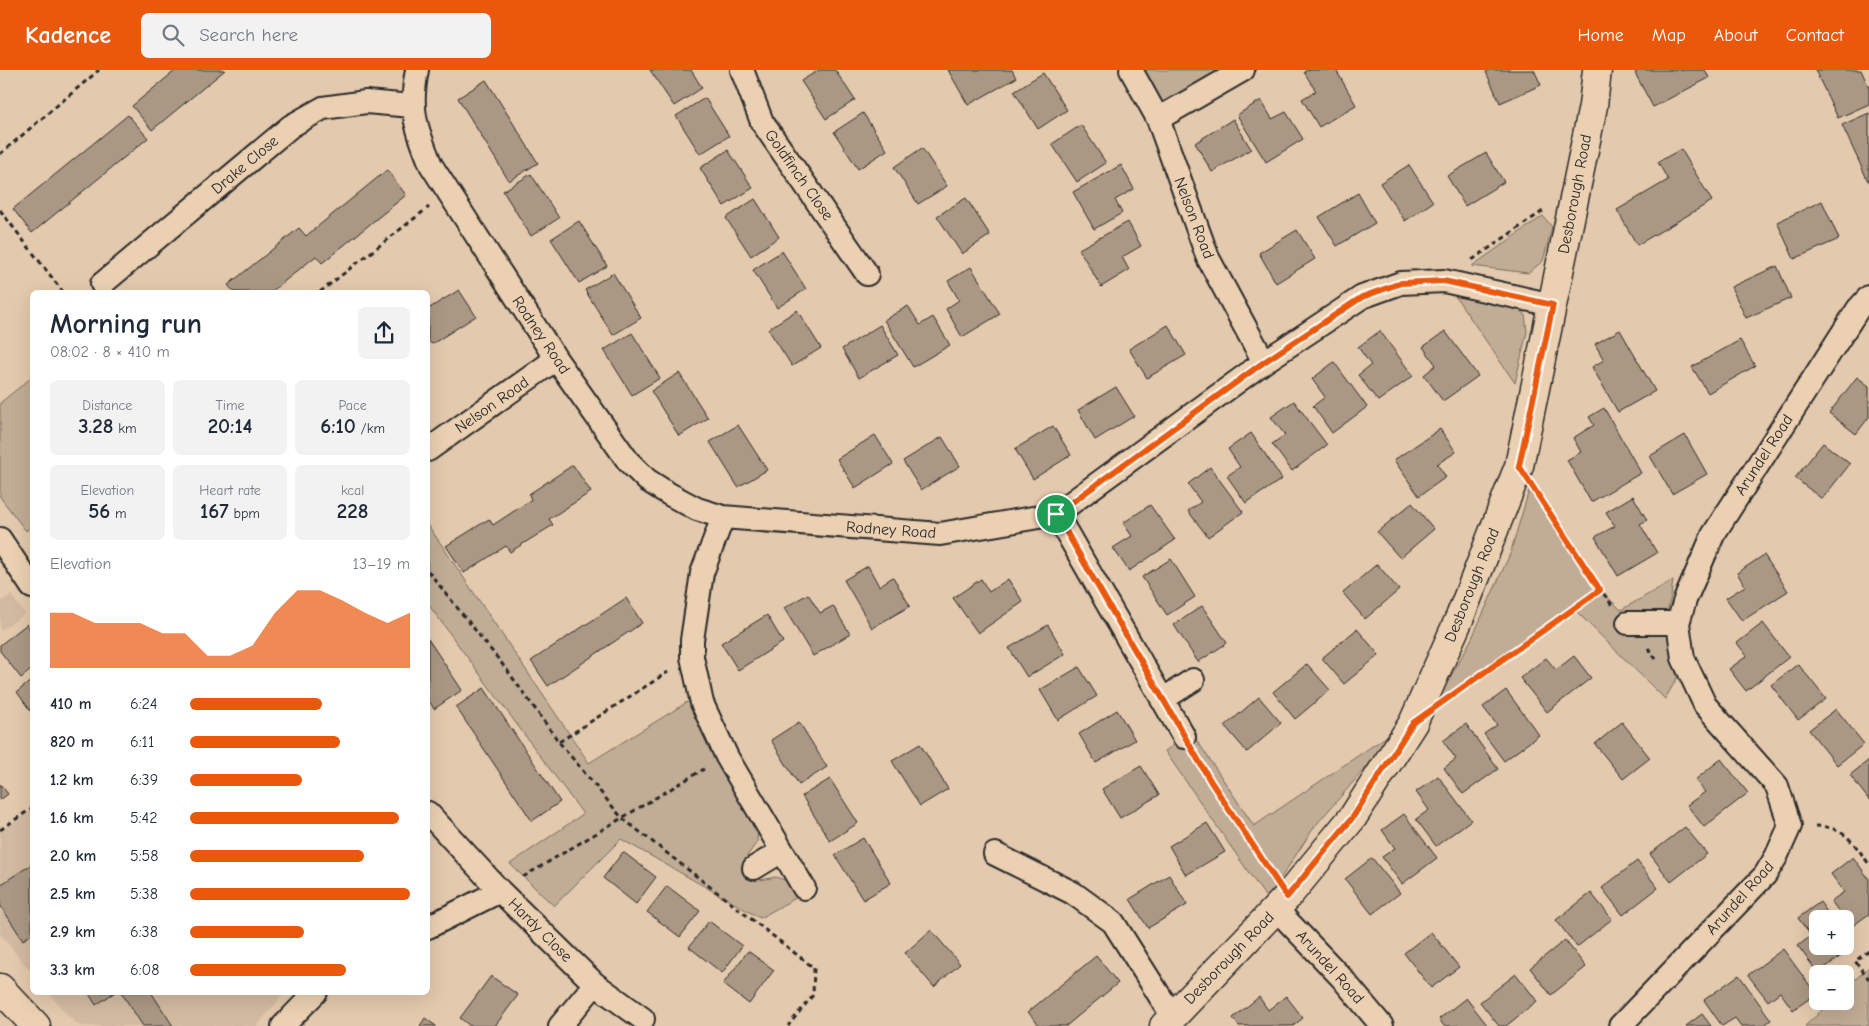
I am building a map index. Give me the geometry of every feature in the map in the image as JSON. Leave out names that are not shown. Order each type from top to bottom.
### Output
[{"type":"street","points":[[412,106],[417,70]]},
{"type":"street","name":"Goldfinch Close","points":[[742,70],[762,122],[867,274]]},
{"type":"street","name":"Nelson Road","points":[[1131,70],[1158,119],[1208,258],[1264,362]]},
{"type":"street","name":"Desborough Road","points":[[996,854],[1073,893],[1112,922],[1168,1021],[1282,903],[1353,817],[1413,723],[1460,617],[1519,466],[1593,106],[1597,70]]},
{"type":"street","points":[[1158,119],[1236,71]]},
{"type":"street","name":"Drake Close","points":[[102,284],[291,126],[315,112],[323,108],[366,102],[412,106]]},
{"type":"street","name":"Rodney Road","points":[[412,106],[418,134],[431,165],[447,193],[556,359],[628,461],[647,480],[697,509],[723,517],[940,534],[1056,514],[1264,362],[1362,297],[1401,283],[1451,282],[1553,305]]},
{"type":"street","name":"Arundel Road","points":[[1620,1026],[1765,875],[1776,857],[1790,826],[1777,786],[1705,705],[1683,658],[1678,623],[1685,600],[1713,535],[1858,309],[1869,297]]},
{"type":"street","name":"Nelson Road","points":[[430,449],[556,359]]},
{"type":"street","points":[[1056,514],[1184,737]]},
{"type":"street","points":[[723,517],[702,573],[696,606],[692,657],[702,703],[727,757],[804,888]]},
{"type":"street","points":[[0,539],[30,584]]},
{"type":"street","points":[[1628,623],[1678,623]]},
{"type":"street","points":[[1162,700],[1193,680]]},
{"type":"street","points":[[430,815],[500,891]]},
{"type":"street","points":[[754,868],[782,851]]},
{"type":"street","name":"Hardy Close","points":[[430,926],[500,891],[595,984],[643,1019]]},
{"type":"street","name":"Arundel Road","points":[[1282,903],[1341,978],[1382,1026]]},
{"type":"street","points":[[560,1026],[595,984]]},
{"type":"street","points":[[0,988],[36,1026]]},
{"type":"street","points":[[282,1026],[313,995]]},
{"type":"path","points":[[0,154],[99,70]]},
{"type":"path","points":[[323,290],[447,193]]},
{"type":"path","points":[[1451,282],[1465,264],[1545,210],[1573,204]]},
{"type":"path","points":[[0,210],[61,290]]},
{"type":"path","points":[[1519,466],[1600,590],[1628,623]]},
{"type":"path","points":[[430,574],[507,670],[559,742],[622,818],[814,968],[813,995],[788,1026]]},
{"type":"path","points":[[1454,694],[1600,590]]},
{"type":"path","points":[[559,742],[692,657]]},
{"type":"path","points":[[1184,737],[1282,903]]},
{"type":"path","points":[[500,891],[727,757]]},
{"type":"path","points":[[0,830],[30,809]]},
{"type":"path","points":[[1790,826],[1823,826],[1847,835],[1869,864]]},
{"type":"path","points":[[1869,950],[1854,961],[1869,979]]},
{"type":"shaded area","points":[[1138,70],[1232,70],[1160,112]]},
{"type":"shaded area","points":[[1543,216],[1552,227],[1543,261],[1528,273],[1472,266]]},
{"type":"shaded area","points":[[1453,293],[1509,302],[1525,314],[1527,332],[1515,383]]},
{"type":"shaded area","points":[[30,379],[30,528],[26,531],[0,497],[0,403]]},
{"type":"shaded area","points":[[1530,487],[1596,586],[1621,610],[1673,580],[1666,615],[1677,678],[1665,699],[1576,611],[1432,710],[1471,640],[1510,554]]},
{"type":"shaded area","points":[[430,528],[589,763],[689,701],[719,761],[758,827],[757,842],[747,856],[760,880],[776,877],[790,882],[799,896],[760,918],[621,839],[554,906],[510,864],[583,814],[430,607]]},
{"type":"shaded area","points":[[11,595],[25,614],[0,631],[0,602]]},
{"type":"shaded area","points":[[1402,726],[1315,826],[1267,899],[1165,751],[1192,733],[1254,826]]},
{"type":"shaded area","points":[[30,810],[30,971],[0,934],[0,832]]},
{"type":"shaded area","points":[[1869,967],[1869,1026],[1805,1026],[1822,1010],[1854,1010],[1854,981]]},
{"type":"shaded area","points":[[51,995],[282,995],[257,1026],[80,1026],[67,1015]]},
{"type":"building","points":[[176,70],[225,70],[152,130],[132,106]]},
{"type":"building","points":[[650,70],[691,70],[702,88],[674,106]]},
{"type":"building","points":[[819,70],[835,70],[855,100],[826,119],[801,81]]},
{"type":"building","points":[[948,70],[1012,70],[1016,78],[968,105]]},
{"type":"building","points":[[1307,70],[1336,70],[1356,105],[1319,127],[1302,99],[1316,91],[1304,72]]},
{"type":"building","points":[[1490,70],[1534,70],[1541,85],[1500,103],[1486,72]]},
{"type":"building","points":[[1640,70],[1705,70],[1709,78],[1653,107],[1635,73]]},
{"type":"building","points":[[1815,70],[1861,70],[1869,88],[1869,104],[1838,118]]},
{"type":"building","points":[[1043,73],[1067,110],[1038,129],[1014,91]]},
{"type":"building","points":[[486,80],[538,163],[509,181],[458,98]]},
{"type":"building","points":[[705,98],[729,136],[700,154],[676,116]]},
{"type":"building","points":[[1261,100],[1272,119],[1286,112],[1303,139],[1266,162],[1237,115]]},
{"type":"building","points":[[863,113],[887,150],[858,169],[834,132]]},
{"type":"building","points":[[1869,113],[1869,181],[1868,181],[1842,125]]},
{"type":"building","points":[[128,115],[148,138],[32,233],[13,209]]},
{"type":"building","points":[[1233,119],[1251,149],[1212,172],[1195,143]]},
{"type":"building","points":[[1081,125],[1106,163],[1077,182],[1052,144]]},
{"type":"building","points":[[922,148],[947,186],[918,204],[894,167]]},
{"type":"building","points":[[1681,149],[1712,201],[1637,245],[1617,210],[1668,180],[1658,162]]},
{"type":"building","points":[[728,150],[753,188],[724,206],[700,168]]},
{"type":"building","points":[[1486,153],[1504,182],[1465,206],[1447,176]]},
{"type":"building","points":[[1121,165],[1134,189],[1115,200],[1122,213],[1094,229],[1073,192]]},
{"type":"building","points":[[1409,165],[1433,202],[1405,221],[1380,183]]},
{"type":"building","points":[[387,170],[406,195],[322,263],[316,256],[274,290],[232,290],[228,285],[299,228],[306,236]]},
{"type":"building","points":[[531,174],[559,218],[531,236],[503,191]]},
{"type":"building","points":[[1358,193],[1375,223],[1337,246],[1319,217]]},
{"type":"building","points":[[966,198],[990,235],[962,254],[937,216]]},
{"type":"building","points":[[755,199],[779,237],[751,256],[726,218]]},
{"type":"building","points":[[1822,201],[1839,239],[1794,259],[1777,222]]},
{"type":"building","points":[[579,221],[607,266],[579,283],[551,239]]},
{"type":"building","points":[[1128,222],[1141,246],[1122,257],[1129,270],[1101,287],[1079,249]]},
{"type":"building","points":[[1297,230],[1315,259],[1276,283],[1259,253]]},
{"type":"building","points":[[782,251],[806,289],[777,308],[753,270]]},
{"type":"building","points":[[1777,266],[1791,298],[1746,318],[1731,287]]},
{"type":"building","points":[[971,267],[1000,314],[962,337],[946,309],[959,300],[948,281]]},
{"type":"building","points":[[613,273],[641,318],[613,335],[585,290]]},
{"type":"building","points":[[459,290],[476,316],[432,344],[430,342],[430,308]]},
{"type":"building","points":[[908,306],[920,325],[933,317],[950,345],[913,367],[884,320]]},
{"type":"building","points":[[797,310],[821,348],[792,366],[768,329]]},
{"type":"building","points":[[880,325],[898,355],[859,378],[842,349]]},
{"type":"building","points":[[1168,325],[1186,355],[1147,378],[1129,349]]},
{"type":"building","points":[[1620,330],[1655,391],[1618,412],[1592,367],[1604,360],[1595,344]]},
{"type":"building","points":[[1380,331],[1413,376],[1378,401],[1358,375],[1371,365],[1358,347]]},
{"type":"building","points":[[1445,331],[1478,376],[1443,401],[1424,375],[1436,365],[1423,347]]},
{"type":"building","points":[[632,333],[660,378],[632,395],[604,350]]},
{"type":"building","points":[[1740,340],[1755,366],[1708,393],[1692,367]]},
{"type":"building","points":[[1334,362],[1367,407],[1332,433],[1313,406],[1325,397],[1312,379]]},
{"type":"building","points":[[679,373],[708,418],[679,436],[651,391]]},
{"type":"building","points":[[1857,377],[1869,386],[1869,417],[1856,434],[1829,413]]},
{"type":"building","points":[[1116,387],[1134,416],[1095,440],[1078,410]]},
{"type":"building","points":[[1294,401],[1327,445],[1292,471],[1272,444],[1285,435],[1271,417]]},
{"type":"building","points":[[1604,408],[1641,473],[1591,502],[1567,460],[1581,452],[1573,438],[1594,425],[1589,417]]},
{"type":"building","points":[[738,425],[767,470],[738,487],[710,442]]},
{"type":"building","points":[[1053,426],[1071,455],[1033,479],[1015,449]]},
{"type":"building","points":[[1440,429],[1456,452],[1437,464],[1446,477],[1419,496],[1394,460]]},
{"type":"building","points":[[1251,433],[1282,479],[1246,503],[1227,476],[1240,467],[1228,449]]},
{"type":"building","points":[[875,435],[893,464],[855,488],[837,459]]},
{"type":"building","points":[[1685,435],[1707,474],[1672,494],[1650,456]]},
{"type":"building","points":[[942,437],[960,466],[921,490],[903,461]]},
{"type":"building","points":[[1823,443],[1850,464],[1822,499],[1795,478]]},
{"type":"building","points":[[573,465],[591,492],[549,519],[553,525],[510,552],[506,546],[464,573],[446,546],[489,519],[493,525],[531,500],[529,494]]},
{"type":"building","points":[[1210,467],[1243,512],[1208,537],[1188,511],[1201,502],[1188,484]]},
{"type":"building","points":[[1633,496],[1647,520],[1640,524],[1657,553],[1618,576],[1595,537],[1615,526],[1606,512]]},
{"type":"building","points":[[1412,503],[1434,529],[1400,558],[1377,532]]},
{"type":"building","points":[[1150,505],[1175,540],[1129,571],[1113,548],[1132,536],[1123,523]]},
{"type":"building","points":[[1764,555],[1788,591],[1742,621],[1726,598],[1745,586],[1737,573]]},
{"type":"building","points":[[1171,559],[1195,597],[1167,615],[1142,577]]},
{"type":"building","points":[[1377,564],[1399,590],[1365,619],[1343,593]]},
{"type":"building","points":[[868,566],[879,586],[893,577],[910,606],[872,628],[844,580]]},
{"type":"building","points":[[981,579],[989,592],[1008,579],[1023,602],[978,633],[953,598]]},
{"type":"building","points":[[808,594],[820,613],[833,606],[850,634],[813,656],[784,608]]},
{"type":"building","points":[[626,598],[642,623],[548,686],[531,661]]},
{"type":"building","points":[[1202,606],[1227,643],[1198,662],[1174,625]]},
{"type":"building","points":[[767,615],[783,642],[738,670],[721,643]]},
{"type":"building","points":[[1763,623],[1789,657],[1746,691],[1729,669],[1747,656],[1737,643]]},
{"type":"building","points":[[27,624],[30,629],[30,671],[21,678],[0,651],[0,645]]},
{"type":"building","points":[[1048,625],[1065,654],[1027,677],[1009,648]]},
{"type":"building","points":[[1357,629],[1379,655],[1344,684],[1322,658]]},
{"type":"building","points":[[430,642],[462,690],[434,709],[430,702]]},
{"type":"building","points":[[1574,656],[1591,678],[1547,712],[1520,678],[1546,658],[1556,670]]},
{"type":"building","points":[[1307,664],[1330,690],[1295,719],[1273,692]]},
{"type":"building","points":[[1798,664],[1826,699],[1798,720],[1771,685]]},
{"type":"building","points":[[1079,667],[1097,696],[1058,720],[1040,690]]},
{"type":"building","points":[[30,682],[30,710],[17,692]]},
{"type":"building","points":[[484,688],[560,802],[532,821],[456,707]]},
{"type":"building","points":[[1506,690],[1539,735],[1504,761],[1484,734],[1497,725],[1483,707]]},
{"type":"building","points":[[1259,697],[1281,723],[1247,752],[1225,726]]},
{"type":"building","points":[[1836,709],[1864,744],[1837,765],[1809,730]]},
{"type":"building","points":[[1117,710],[1135,740],[1096,763],[1079,734]]},
{"type":"building","points":[[799,722],[827,767],[799,785],[771,740]]},
{"type":"building","points":[[1622,722],[1650,758],[1623,779],[1595,744]]},
{"type":"building","points":[[1466,724],[1498,769],[1463,794],[1444,768],[1456,759],[1443,741]]},
{"type":"building","points":[[920,744],[948,789],[920,806],[892,761]]},
{"type":"building","points":[[1721,759],[1748,793],[1704,827],[1687,805],[1705,792],[1695,780]]},
{"type":"building","points":[[1869,760],[1869,800],[1850,775]]},
{"type":"building","points":[[1141,766],[1159,795],[1120,818],[1102,789]]},
{"type":"building","points":[[1438,776],[1471,820],[1436,846],[1416,819],[1429,810],[1416,792]]},
{"type":"building","points":[[830,779],[858,823],[830,841],[802,796]]},
{"type":"building","points":[[0,784],[8,794],[0,800]]},
{"type":"building","points":[[1404,814],[1437,858],[1402,884],[1382,857],[1395,848],[1382,830]]},
{"type":"building","points":[[1207,823],[1225,852],[1186,875],[1169,846]]},
{"type":"building","points":[[1685,827],[1707,854],[1671,882],[1650,854]]},
{"type":"building","points":[[863,838],[891,883],[863,900],[835,855]]},
{"type":"building","points":[[623,852],[656,877],[636,904],[603,878]]},
{"type":"building","points":[[1853,857],[1869,879],[1869,914],[1854,925],[1854,910],[1838,910],[1831,901],[1844,892],[1831,874]]},
{"type":"building","points":[[1372,858],[1400,893],[1372,914],[1345,879]]},
{"type":"building","points":[[1637,861],[1658,888],[1623,915],[1602,888]]},
{"type":"building","points":[[30,865],[30,935],[23,940],[0,905],[0,885]]},
{"type":"building","points":[[1169,875],[1187,905],[1148,928],[1130,899]]},
{"type":"building","points":[[667,886],[700,911],[680,937],[647,912]]},
{"type":"building","points":[[1591,893],[1612,919],[1577,947],[1556,920]]},
{"type":"building","points":[[1820,902],[1826,910],[1809,910]]},
{"type":"building","points":[[1809,910],[1809,933],[1798,918]]},
{"type":"building","points":[[709,921],[742,946],[722,973],[689,947]]},
{"type":"building","points":[[931,930],[960,964],[934,987],[905,953]]},
{"type":"building","points":[[1431,932],[1459,967],[1431,988],[1404,953]]},
{"type":"building","points":[[1809,938],[1809,955],[1842,955],[1829,965],[1812,965],[1798,946]]},
{"type":"building","points":[[1565,940],[1586,967],[1551,995],[1530,968]]},
{"type":"building","points":[[1783,949],[1809,984],[1809,999],[1793,1010],[1780,992],[1768,1001],[1748,975]]},
{"type":"building","points":[[748,951],[774,970],[749,1004],[723,984]]},
{"type":"building","points":[[1096,956],[1118,983],[1066,1026],[1040,1026],[1028,1012]]},
{"type":"building","points":[[1516,974],[1537,1001],[1506,1026],[1499,1026],[1480,1002]]},
{"type":"building","points":[[1739,975],[1771,1020],[1763,1026],[1741,1026],[1735,1018],[1722,1026],[1704,1000]]},
{"type":"building","points":[[491,976],[518,995],[495,1026],[470,1026],[460,1018]]},
{"type":"building","points":[[90,995],[111,995],[96,1005]]},
{"type":"building","points":[[123,995],[153,995],[173,1026],[143,1026]]},
{"type":"building","points":[[1286,996],[1303,1018],[1293,1026],[1239,1026],[1233,1018],[1259,997],[1268,1010]]},
{"type":"building","points":[[1466,998],[1488,1026],[1444,1026],[1439,1019]]},
{"type":"building","points":[[1702,1014],[1711,1026],[1686,1026]]},
{"type":"building","points":[[425,1018],[436,1026],[420,1026]]},
{"type":"route","points":[[1444,281],[1553,305],[1519,466],[1600,590],[1413,723],[1353,817],[1287,897],[1211,782],[1056,514],[1264,362],[1362,297],[1401,283],[1444,281]]}]
